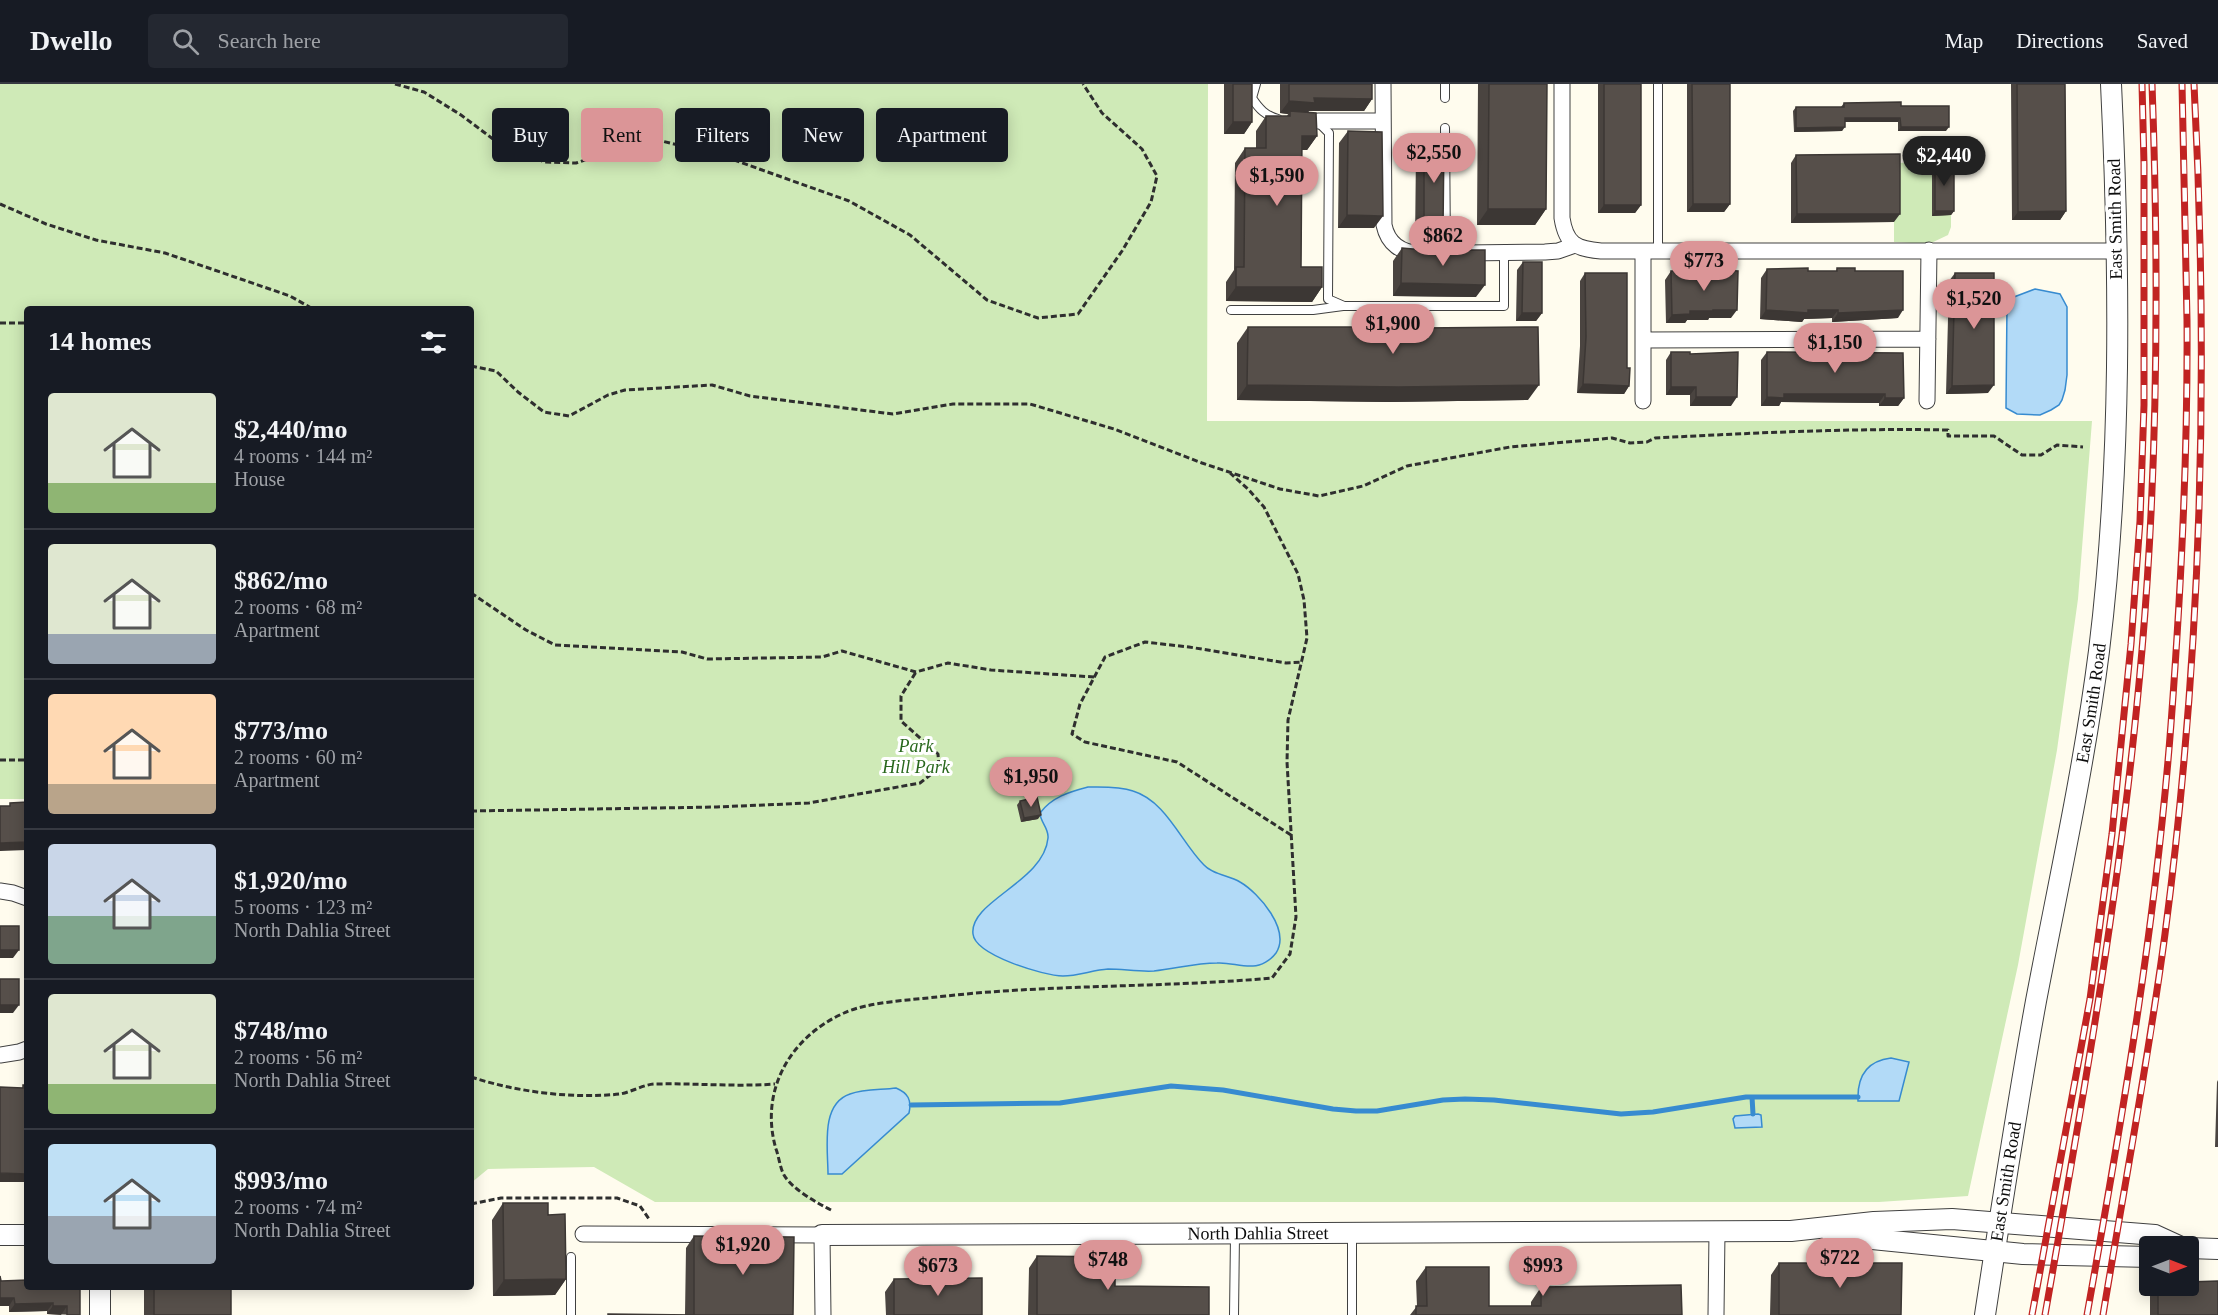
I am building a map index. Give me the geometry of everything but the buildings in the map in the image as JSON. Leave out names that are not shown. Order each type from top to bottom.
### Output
[{"type":"street","points":[[1383,84],[1385,233],[1389,240],[1401,250],[1415,253],[1503,253],[1558,251],[1575,245],[1601,251],[2117,251]]},
{"type":"street","points":[[1562,84],[1562,218],[1565,234],[1575,245]]},
{"type":"street","name":"East Smith Road","points":[[1985,1315],[2036,1004],[2083,755],[2098,653],[2114,460],[2117,251],[2111,84]]},
{"type":"street","points":[[1313,122],[1383,121]]},
{"type":"street","points":[[1928,401],[1929,250]]},
{"type":"street","points":[[1643,401],[1643,340],[1650,251]]},
{"type":"street","points":[[1643,340],[1928,339]]},
{"type":"street","points":[[0,891],[24,897]]},
{"type":"street","points":[[0,1055],[24,1050]]},
{"type":"street","name":"North Dahlia Street","points":[[583,1234],[1717,1232],[1791,1231],[1874,1222],[1962,1220],[2157,1236]]},
{"type":"street","name":"North Dahlia Street","points":[[1791,1231],[1994,1251],[2139,1257]]},
{"type":"street","points":[[1716,1315],[1717,1232]]},
{"type":"street","points":[[822,1234],[823,1315]]},
{"type":"street","points":[[0,1235],[24,1235]]},
{"type":"street","points":[[2199,1248],[2218,1249]]},
{"type":"street","points":[[100,1290],[100,1315]]},
{"type":"lane","points":[[1256,84],[1252,98],[1259,109],[1272,118],[1287,122]]},
{"type":"lane","points":[[1444,84],[1445,98]]},
{"type":"lane","points":[[1650,251],[1659,84]]},
{"type":"lane","points":[[1313,122],[1329,133],[1328,299],[1344,306]]},
{"type":"lane","points":[[1445,128],[1446,253]]},
{"type":"lane","points":[[1231,310],[1313,310],[1344,306],[1503,306],[1503,253]]},
{"type":"lane","points":[[1234,1315],[1235,1233]]},
{"type":"lane","points":[[1352,1233],[1352,1315]]},
{"type":"lane","points":[[571,1257],[571,1315]]},
{"type":"path","points":[[395,84],[424,92],[501,145],[545,162],[576,163],[588,159],[620,139],[645,137],[720,155],[849,201],[910,236],[987,300],[1038,318],[1078,314],[1122,251],[1151,202],[1158,176],[1142,149],[1102,113],[1083,84]]},
{"type":"path","points":[[0,204],[46,224],[96,240],[177,256],[290,296],[308,306]]},
{"type":"path","points":[[0,323],[24,324]]},
{"type":"path","points":[[474,367],[496,371],[544,412],[569,416],[608,395],[625,390],[712,385],[750,396],[893,414],[953,404],[1030,404],[1114,429],[1280,489],[1319,496],[1363,486],[1407,466],[1510,447],[1612,438],[1630,443],[1647,442],[1655,438],[1770,432],[1912,429],[1948,430],[1948,435],[1994,436],[2022,455],[2041,455],[2057,445],[2083,447]]},
{"type":"path","points":[[831,1210],[809,1198],[784,1176],[773,1137],[771,1102],[775,1084],[789,1056],[813,1030],[844,1012],[995,990],[1208,984],[1272,978],[1290,954],[1296,917],[1287,762],[1288,720],[1307,638],[1304,600],[1298,574],[1264,507],[1227,471]]},
{"type":"path","points":[[474,595],[525,630],[555,645],[682,652],[707,659],[822,657],[842,651],[916,672],[948,663],[990,670],[1094,677]]},
{"type":"path","points":[[1291,835],[1177,762],[1085,742],[1072,734],[1080,704],[1105,657],[1145,642],[1286,663],[1303,662]]},
{"type":"path","points":[[474,811],[809,803],[920,783],[939,768],[939,754],[901,721],[901,696],[916,672]]},
{"type":"path","points":[[0,760],[24,760]]},
{"type":"path","points":[[474,1078],[489,1083],[547,1093],[595,1096],[624,1093],[652,1084],[740,1087],[775,1084]]},
{"type":"path","points":[[474,1203],[501,1198],[617,1197],[640,1206],[660,1234]]},
{"type":"green space","name":"Park Hill Park","points":[[0,84],[1208,84],[1207,421],[2092,421],[2078,599],[2057,750],[2018,965],[1968,1196],[1879,1202],[655,1202],[594,1167],[488,1169],[474,1181],[474,306],[24,306],[24,799],[0,799]]},
{"type":"green space","points":[[1936,151],[1944,155],[1949,169],[1944,188],[1932,215],[1951,215],[1948,235],[1929,244],[1894,242],[1894,163],[1936,162]]},
{"type":"water","points":[[2035,289],[2060,294],[2067,307],[2065,390],[2059,405],[2051,410],[2040,415],[2017,414],[2006,408],[2007,304],[2014,297]]},
{"type":"water","points":[[1088,787],[1122,788],[1145,796],[1164,813],[1196,856],[1208,868],[1240,882],[1256,894],[1276,923],[1280,944],[1274,956],[1256,966],[1209,963],[1154,971],[1108,969],[1063,976],[1012,963],[997,957],[977,942],[973,934],[975,922],[982,911],[1034,867],[1043,853],[1048,834],[1040,813],[1055,799]]},
{"type":"water","points":[[1891,1058],[1909,1062],[1899,1101],[1858,1101],[1859,1085],[1865,1072],[1875,1063]]},
{"type":"water","points":[[896,1088],[904,1092],[908,1098],[909,1113],[842,1174],[828,1174],[828,1128],[834,1107],[840,1099],[855,1092]]},
{"type":"water","points":[[1761,1115],[1762,1127],[1735,1128],[1733,1119],[1735,1116]]},
{"type":"waterway","points":[[911,1105],[1060,1103],[1171,1086],[1223,1090],[1356,1111],[1377,1111],[1443,1100],[1465,1099],[1621,1114],[1653,1112],[1746,1097],[1858,1097]]},
{"type":"waterway","points":[[1752,1097],[1753,1114]]},
{"type":"railway","points":[[2032,1315],[2090,999],[2112,834],[2131,644],[2140,521],[2144,405],[2142,84]]},
{"type":"railway","points":[[2045,1315],[2101,984],[2124,817],[2142,650],[2151,509],[2156,367],[2156,225],[2152,84]]},
{"type":"railway","points":[[2087,1315],[2125,1094],[2147,947],[2165,798],[2171,724],[2181,573],[2186,421],[2187,320],[2182,84]]},
{"type":"railway","points":[[2103,1315],[2165,934],[2187,722],[2199,510],[2201,403],[2199,190],[2194,84]]}]
